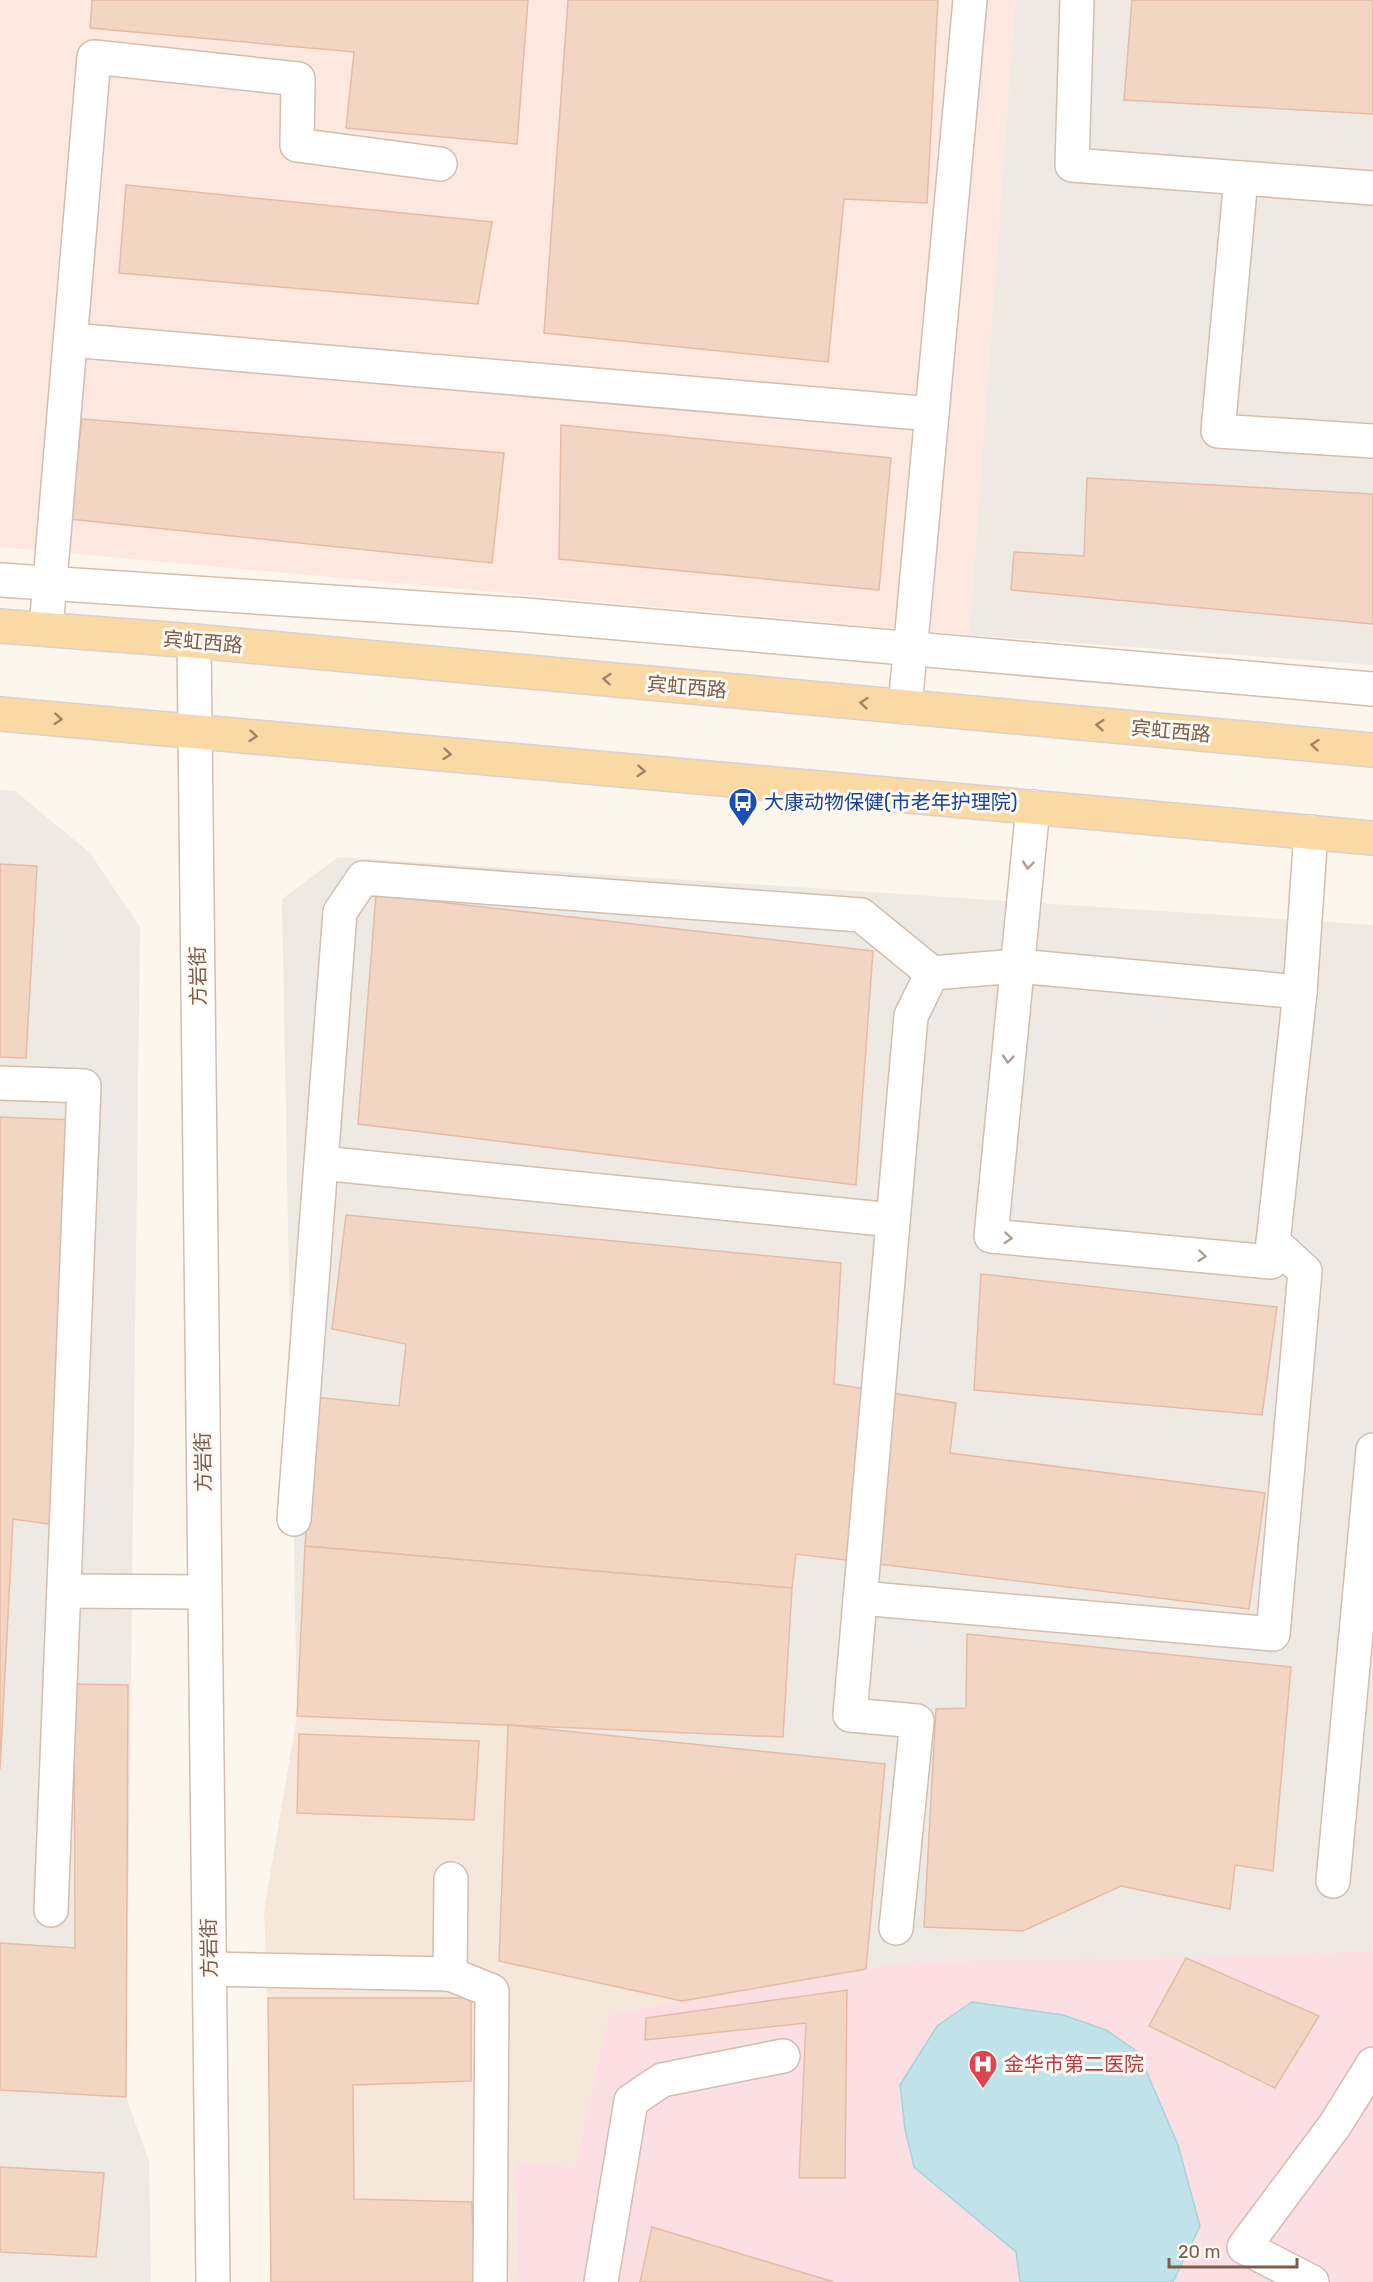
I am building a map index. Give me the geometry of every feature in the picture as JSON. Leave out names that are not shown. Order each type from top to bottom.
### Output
[{"type":"main road","name":"宾虹西路","points":[[0,626],[194,641],[1373,750]]},
{"type":"main road","points":[[0,714],[1373,838]]},
{"type":"street","points":[[905,707],[970,0]]},
{"type":"street","points":[[1077,0],[1072,165],[1373,188]]},
{"type":"street","points":[[46,629],[94,57],[298,79],[297,145],[441,164]]},
{"type":"street","points":[[1241,178],[1218,431],[1373,441]]},
{"type":"street","points":[[71,340],[932,414]]},
{"type":"street","points":[[0,580],[526,615],[1373,689]]},
{"type":"street","name":"方岩街","points":[[194,641],[213,2282]]},
{"type":"street","points":[[1033,807],[991,1236],[1271,1262],[1300,992],[1311,832]]},
{"type":"street","points":[[294,1519],[340,912],[363,878],[861,915],[932,973],[1017,966],[1300,992]]},
{"type":"street","points":[[896,1928],[917,1721],[850,1715],[911,1016],[932,973]]},
{"type":"street","points":[[0,1083],[84,1086],[51,1910]]},
{"type":"street","points":[[321,1164],[893,1220]]},
{"type":"street","points":[[860,1598],[1273,1634],[1305,1271],[1273,1242]]},
{"type":"street","points":[[1333,1881],[1362,1690],[1373,1449]]},
{"type":"street","points":[[64,1591],[205,1592]]},
{"type":"street","points":[[450,1974],[451,1879]]},
{"type":"street","points":[[210,1969],[450,1974],[492,1991],[490,2282]]},
{"type":"street","points":[[601,2282],[631,2101],[662,2080],[783,2056]]},
{"type":"street","points":[[1312,2282],[1244,2247],[1335,2125],[1373,2064]]},
{"type":"shaded area","points":[[0,0],[1015,0],[969,635],[0,547]]},
{"type":"shaded area","points":[[1015,0],[1373,0],[1373,665],[969,635]]},
{"type":"shaded area","points":[[0,790],[15,791],[90,853],[140,927],[126,2097],[149,2161],[151,2282],[0,2282]]},
{"type":"shaded area","points":[[338,857],[1373,925],[1373,1951],[1186,1958],[908,1961],[682,2001],[499,1961],[507,1725],[297,1716],[282,899]]},
{"type":"shaded area","points":[[297,1716],[508,1725],[499,1961],[682,2001],[609,2014],[575,2167],[516,2164],[517,2282],[277,2282],[264,1910]]},
{"type":"shaded area","name":"金华市第二医院","points":[[1373,1951],[1373,2282],[517,2282],[516,2163],[575,2167],[609,2014],[908,1961],[1186,1958]]},
{"type":"water","points":[[972,2002],[1063,2015],[1106,2030],[1138,2052],[1178,2145],[1200,2226],[1173,2282],[1020,2282],[1016,2252],[914,2167],[905,2129],[900,2085],[937,2026]]},
{"type":"building","points":[[92,0],[528,0],[517,144],[346,128],[354,52],[90,28]]},
{"type":"building","points":[[568,0],[938,0],[927,203],[844,199],[828,362],[544,333]]},
{"type":"building","points":[[1132,0],[1373,0],[1373,114],[1124,100]]},
{"type":"building","points":[[126,185],[492,222],[478,304],[119,273]]},
{"type":"building","points":[[82,419],[504,453],[492,563],[70,519]]},
{"type":"building","points":[[561,425],[891,458],[879,590],[559,559]]},
{"type":"building","points":[[1087,478],[1373,494],[1373,624],[1011,590],[1014,552],[1084,556]]},
{"type":"building","points":[[0,864],[37,866],[26,1058],[0,1057]]},
{"type":"building","points":[[376,895],[873,951],[856,1185],[358,1124]]},
{"type":"building","points":[[0,1117],[100,1121],[80,1528],[13,1519],[0,1769]]},
{"type":"building","points":[[346,1215],[841,1263],[834,1384],[956,1403],[950,1453],[1265,1493],[1249,1609],[796,1554],[792,1588],[305,1546],[315,1397],[399,1406],[406,1344],[332,1329]]},
{"type":"building","points":[[981,1274],[1277,1307],[1262,1415],[974,1390]]},
{"type":"building","points":[[305,1546],[792,1588],[783,1737],[297,1716]]},
{"type":"building","points":[[967,1634],[1291,1667],[1273,1871],[1235,1865],[1230,1909],[1121,1886],[1023,1931],[924,1927],[936,1709],[966,1708]]},
{"type":"building","points":[[74,1684],[128,1685],[126,2097],[0,2090],[0,1943],[75,1948]]},
{"type":"building","points":[[508,1725],[885,1764],[866,1969],[682,2001],[499,1961]]},
{"type":"building","points":[[299,1734],[479,1741],[474,1820],[297,1813]]},
{"type":"building","points":[[1186,1958],[1319,2016],[1275,2088],[1149,2026]]},
{"type":"building","points":[[847,1990],[845,2178],[799,2178],[806,2023],[645,2040],[646,2018]]},
{"type":"building","points":[[268,1998],[471,1998],[471,2081],[353,2085],[354,2199],[472,2202],[474,2282],[271,2282]]},
{"type":"building","points":[[0,2167],[104,2173],[96,2257],[0,2252]]},
{"type":"building","points":[[652,2227],[834,2282],[640,2282]]},
{"type":"place","name":"大康动物保健(市老年护理院)","points":[[743,828]]},
{"type":"place","name":"金华市第二医院","points":[[983,2090]]}]
